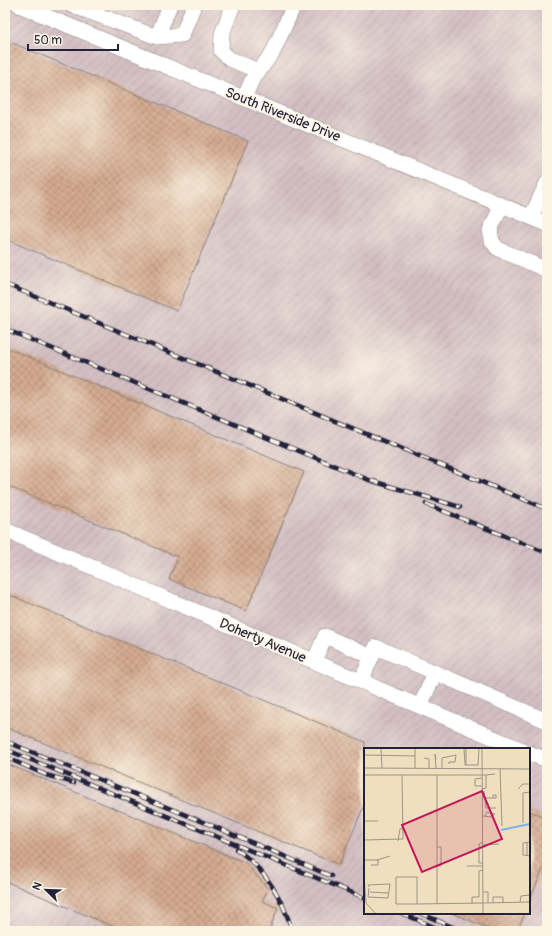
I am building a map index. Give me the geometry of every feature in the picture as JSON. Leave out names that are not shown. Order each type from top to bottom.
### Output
[{"type":"street","name":"South Riverside Drive","points":[[18,5],[547,224]]},
{"type":"street","points":[[157,37],[170,5]]},
{"type":"street","points":[[68,25],[74,6],[157,37],[182,35],[194,5]]},
{"type":"street","points":[[233,5],[222,34],[221,51],[230,59],[258,71]]},
{"type":"street","points":[[244,98],[252,80],[273,52],[294,5]]},
{"type":"street","points":[[531,217],[547,183]]},
{"type":"street","points":[[502,205],[490,230],[492,241],[497,248],[547,270]]},
{"type":"street","name":"Doherty Avenue","points":[[5,530],[518,748]]},
{"type":"street","points":[[314,662],[325,636],[372,657]]},
{"type":"street","points":[[361,681],[376,647],[547,721]]},
{"type":"street","points":[[420,706],[435,672]]},
{"type":"street","points":[[530,753],[547,760]]},
{"type":"shaded area","points":[[5,5],[547,5],[547,931],[5,931]]},
{"type":"building","points":[[5,40],[248,141],[177,311],[5,239]]},
{"type":"building","points":[[5,347],[304,472],[246,611],[169,579],[178,557],[5,485]]},
{"type":"building","points":[[5,593],[365,742],[364,805],[339,865],[5,727]]},
{"type":"building","points":[[5,763],[246,863],[268,889],[262,901],[278,908],[269,931],[124,931],[5,881]]},
{"type":"building","points":[[530,811],[547,818],[547,859],[530,900]]},
{"type":"building","points":[[454,914],[525,914],[517,931],[495,931]]},
{"type":"railway","points":[[5,284],[547,509]]},
{"type":"railway","points":[[5,329],[369,480],[460,507]]},
{"type":"railway","points":[[426,504],[547,553]]},
{"type":"railway","points":[[5,741],[331,876]]},
{"type":"railway","points":[[5,749],[364,898]]},
{"type":"railway","points":[[5,757],[46,775],[74,783]]},
{"type":"railway","points":[[236,849],[255,865],[271,885],[278,896],[292,931]]},
{"type":"railway","points":[[403,914],[444,931]]},
{"type":"railway","points":[[422,914],[462,931]]}]
